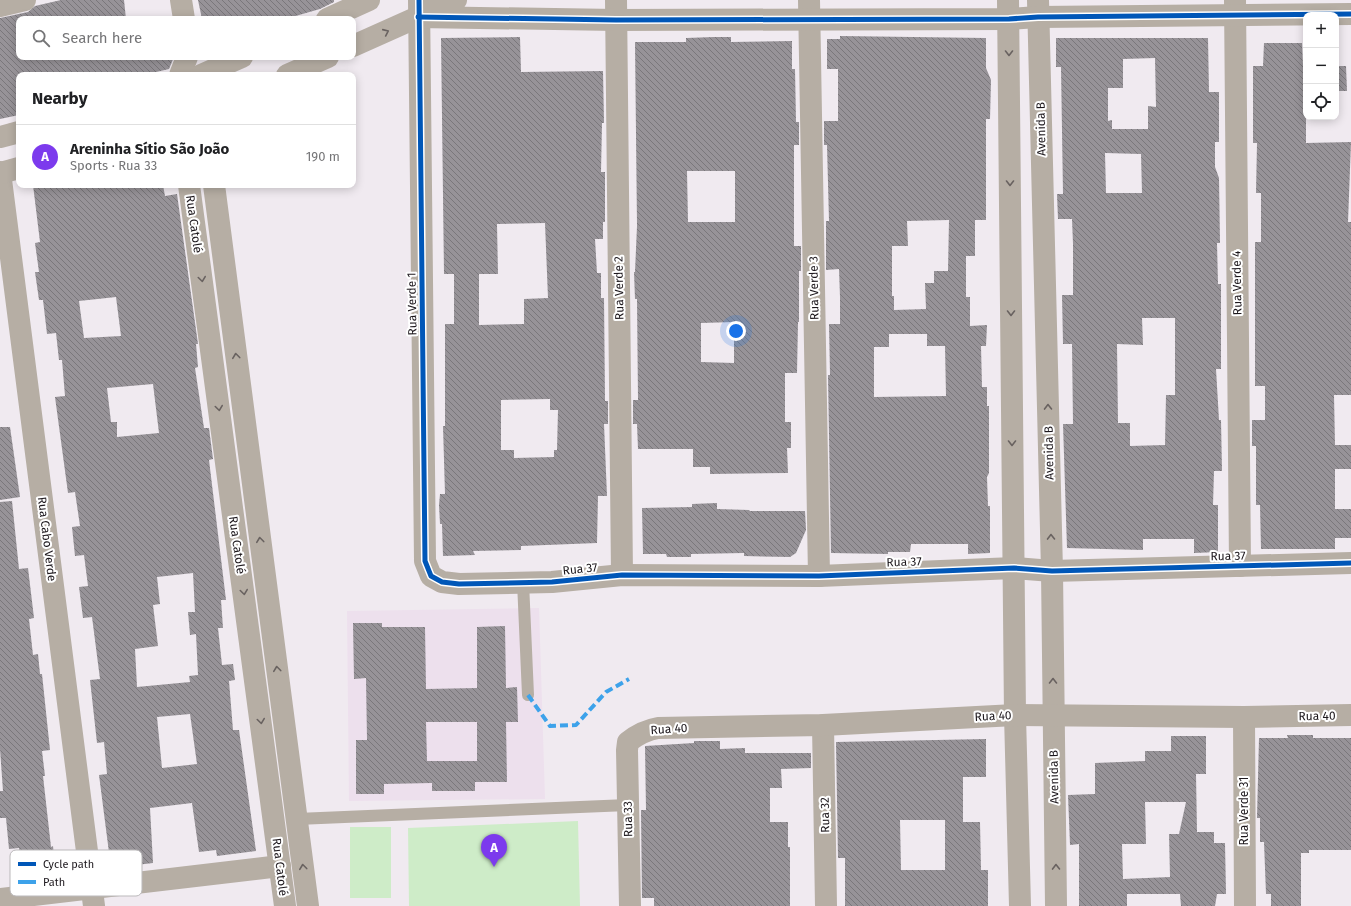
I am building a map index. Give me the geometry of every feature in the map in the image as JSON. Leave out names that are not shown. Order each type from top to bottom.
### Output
[{"type":"street","points":[[0,6],[25,0]]},
{"type":"street","points":[[181,0],[184,16]]},
{"type":"street","points":[[334,16],[369,0]]},
{"type":"street","points":[[356,44],[419,9],[456,0]]},
{"type":"street","points":[[419,9],[1009,10],[1038,8],[1235,7],[1351,14]]},
{"type":"street","name":"Rua Verde 4","points":[[1235,7],[1240,566]]},
{"type":"street","name":"Avenida B","points":[[1038,8],[1052,571],[1056,906]]},
{"type":"street","name":"Rua Verde 1","points":[[419,9],[425,561],[431,576],[442,582],[459,584]]},
{"type":"street","name":"Rua Verde 2","points":[[616,10],[622,575]]},
{"type":"street","name":"Rua Verde 3","points":[[809,10],[819,576]]},
{"type":"street","points":[[1009,10],[1015,715],[1020,906]]},
{"type":"street","points":[[182,72],[188,60]]},
{"type":"street","points":[[190,60],[195,72]]},
{"type":"street","points":[[208,72],[235,60]]},
{"type":"street","points":[[294,72],[321,60]]},
{"type":"street","points":[[0,137],[16,133]]},
{"type":"street","points":[[0,172],[16,169]]},
{"type":"street","name":"Rua Cabo Verde","points":[[0,172],[87,850]]},
{"type":"street","name":"Rua Catolé","points":[[189,188],[285,906]]},
{"type":"street","name":"Rua Catolé","points":[[214,188],[308,906]]},
{"type":"street","name":"Rua 37","points":[[459,584],[552,582],[622,575],[819,576],[1014,568],[1052,571],[1351,563]]},
{"type":"street","name":"Rua 40","points":[[636,735],[647,730],[658,728],[823,725],[1015,715],[1244,717],[1351,715]]},
{"type":"street","name":"Rua Verde 31","points":[[1244,717],[1245,906]]},
{"type":"street","name":"Rua 32","points":[[823,725],[826,906]]},
{"type":"street","name":"Rua 33","points":[[630,906],[627,750],[628,742],[636,735]]},
{"type":"street","points":[[142,889],[280,866]]},
{"type":"street","points":[[0,899],[93,897]]},
{"type":"lane","points":[[523,582],[528,695]]},
{"type":"lane","points":[[297,819],[628,805]]},
{"type":"shaded area","points":[[539,608],[545,799],[349,801],[347,611]]},
{"type":"green space","points":[[578,821],[580,906],[409,906],[408,828]]},
{"type":"green space","points":[[350,827],[391,827],[391,898],[350,898]]},
{"type":"building","points":[[61,0],[124,0],[126,16],[16,16],[16,60],[173,60],[169,69],[156,72],[16,72],[16,116],[0,119],[0,18],[28,12],[35,6]]},
{"type":"building","points":[[198,0],[334,0],[334,2],[320,9],[296,16],[201,16]]},
{"type":"building","points":[[840,36],[986,38],[986,68],[991,80],[990,119],[986,119],[986,220],[975,220],[975,256],[966,256],[966,297],[970,297],[970,326],[987,325],[986,346],[981,346],[982,387],[987,387],[987,406],[989,406],[989,473],[987,477],[988,506],[990,506],[990,553],[968,554],[968,544],[911,544],[910,552],[888,552],[888,554],[831,553],[828,375],[830,375],[829,324],[840,324],[840,297],[839,269],[826,270],[826,221],[829,221],[827,145],[824,145],[824,121],[838,121],[838,69],[827,69],[827,39],[840,39]],"holes":[[[949,220],[948,271],[934,271],[934,283],[925,283],[926,309],[894,310],[894,296],[892,296],[892,246],[908,246],[907,221]],[[889,334],[927,334],[927,346],[945,346],[946,396],[874,397],[874,347],[889,347]]]},
{"type":"building","points":[[520,37],[521,72],[603,71],[604,123],[602,123],[601,172],[605,172],[605,222],[603,222],[603,239],[595,239],[597,273],[601,273],[601,298],[604,298],[605,401],[608,401],[608,424],[604,424],[607,496],[598,496],[597,543],[521,546],[521,550],[473,551],[475,555],[443,556],[442,524],[440,524],[439,505],[440,494],[445,494],[443,426],[445,426],[445,324],[454,324],[454,274],[444,274],[441,38]],"holes":[[[545,223],[548,298],[524,299],[524,324],[479,325],[479,274],[498,274],[497,224]],[[550,399],[550,410],[558,410],[557,450],[554,450],[554,457],[514,458],[514,450],[501,450],[501,400]]]},
{"type":"building","points":[[731,37],[731,42],[792,41],[792,69],[795,69],[796,122],[799,122],[799,145],[794,145],[794,246],[801,246],[801,271],[799,271],[797,373],[785,373],[785,422],[791,422],[791,448],[787,448],[788,473],[710,474],[710,467],[693,467],[693,449],[638,449],[637,424],[633,424],[633,400],[638,400],[637,299],[635,299],[634,272],[637,226],[635,42],[686,42],[686,38]],"holes":[[[687,171],[735,171],[735,222],[688,222]],[[734,322],[734,363],[701,362],[701,323]]]},
{"type":"building","points":[[1056,38],[1208,38],[1209,92],[1219,92],[1219,142],[1215,142],[1215,167],[1219,178],[1220,243],[1217,243],[1218,284],[1221,284],[1221,369],[1216,369],[1219,420],[1221,420],[1222,471],[1214,471],[1213,505],[1218,505],[1218,552],[1194,553],[1194,539],[1143,539],[1143,550],[1067,548],[1063,424],[1073,424],[1072,344],[1063,344],[1062,295],[1073,295],[1073,244],[1072,219],[1058,219],[1057,194],[1063,194],[1061,67],[1056,67]],"holes":[[[1155,58],[1156,107],[1148,106],[1148,129],[1112,129],[1112,120],[1108,121],[1108,88],[1123,88],[1123,59]],[[1105,153],[1141,154],[1142,193],[1106,193]],[[1142,318],[1175,318],[1175,395],[1166,395],[1165,445],[1130,446],[1130,423],[1118,423],[1117,344],[1143,345]]]},
{"type":"building","points":[[1264,43],[1302,43],[1303,120],[1306,120],[1306,143],[1351,142],[1348,222],[1351,222],[1351,395],[1334,395],[1335,445],[1351,445],[1351,469],[1335,469],[1335,509],[1351,509],[1351,538],[1335,538],[1335,549],[1261,549],[1260,505],[1256,505],[1256,446],[1252,446],[1252,420],[1265,420],[1265,386],[1255,386],[1255,242],[1261,242],[1261,193],[1256,193],[1257,143],[1253,143],[1253,66],[1263,66]]},
{"type":"building","points":[[1339,66],[1346,66],[1347,91],[1339,91]]},
{"type":"building","points":[[33,188],[164,188],[165,196],[177,194],[198,344],[196,344],[198,367],[195,368],[204,428],[209,428],[213,459],[209,460],[226,600],[221,600],[223,628],[218,628],[222,665],[233,664],[235,680],[229,681],[233,730],[239,730],[256,851],[217,856],[216,850],[199,852],[192,803],[150,808],[153,863],[142,864],[142,850],[109,850],[99,775],[107,774],[104,742],[97,743],[90,680],[100,679],[92,617],[83,618],[79,587],[88,586],[84,555],[75,556],[72,527],[80,526],[75,492],[68,493],[55,397],[65,396],[62,360],[59,360],[56,333],[47,334],[43,300],[39,300],[35,272],[39,272],[35,243],[40,242]],"holes":[[[116,297],[121,336],[84,338],[79,301]],[[153,384],[159,433],[117,437],[117,422],[111,422],[107,388]],[[193,573],[195,612],[188,612],[190,635],[196,634],[198,675],[189,676],[190,682],[137,687],[135,649],[158,646],[153,605],[160,604],[157,577]],[[190,714],[197,764],[162,768],[157,717]]]},
{"type":"building","points":[[0,427],[10,427],[20,497],[0,500]]},
{"type":"building","points":[[12,501],[19,569],[28,568],[34,618],[29,619],[33,655],[38,654],[40,674],[42,674],[50,750],[42,751],[45,776],[43,776],[51,847],[53,846],[53,850],[19,850],[19,848],[9,849],[6,818],[0,818],[0,791],[3,791],[0,749],[0,502]]},
{"type":"building","points":[[717,503],[717,509],[750,511],[805,511],[806,530],[796,553],[790,557],[744,556],[744,553],[691,554],[691,557],[667,557],[666,554],[643,554],[642,508],[692,507],[692,504]]},
{"type":"building","points":[[353,623],[382,623],[382,627],[425,627],[426,689],[477,688],[477,627],[505,626],[506,688],[517,687],[518,722],[506,722],[507,782],[475,782],[475,791],[432,791],[432,783],[384,784],[384,794],[356,794],[356,740],[367,740],[366,678],[354,679]],"holes":[[[426,722],[477,722],[477,761],[427,761]]]},
{"type":"building","points":[[1287,735],[1313,735],[1313,738],[1351,738],[1351,850],[1309,850],[1309,853],[1301,853],[1301,906],[1271,906],[1271,894],[1266,894],[1264,842],[1260,842],[1260,818],[1257,818],[1259,738],[1288,738]]},
{"type":"building","points":[[1171,736],[1206,736],[1206,774],[1196,774],[1197,832],[1214,832],[1214,843],[1225,843],[1226,894],[1217,894],[1215,906],[1181,906],[1180,894],[1127,894],[1127,906],[1079,906],[1079,844],[1070,845],[1068,795],[1095,794],[1095,763],[1145,761],[1145,751],[1171,751]],"holes":[[[1145,802],[1186,802],[1179,834],[1169,834],[1170,877],[1123,879],[1122,844],[1146,844]]]},
{"type":"building","points":[[986,739],[986,777],[963,777],[963,822],[980,822],[981,870],[988,870],[988,906],[845,906],[845,858],[838,858],[836,742]],"holes":[[[900,820],[945,820],[945,870],[901,870]]]},
{"type":"building","points":[[694,741],[720,741],[720,749],[745,748],[745,753],[811,753],[811,768],[781,769],[782,788],[770,788],[770,822],[788,822],[788,847],[790,847],[790,906],[654,906],[654,898],[642,898],[641,810],[646,810],[645,746],[694,743]]},
{"type":"marked path","points":[[528,695],[550,726],[576,725],[606,692],[629,679]]},
{"type":"cycle path","points":[[419,0],[425,561],[431,576],[442,582],[459,584],[552,582],[622,575],[819,576],[1014,568],[1052,571],[1351,563]]},
{"type":"cycle path","points":[[418,17],[616,20],[1009,19],[1038,17],[1351,14]]},
{"type":"place","name":"Areninha Sítio São João","points":[[494,867]]}]
